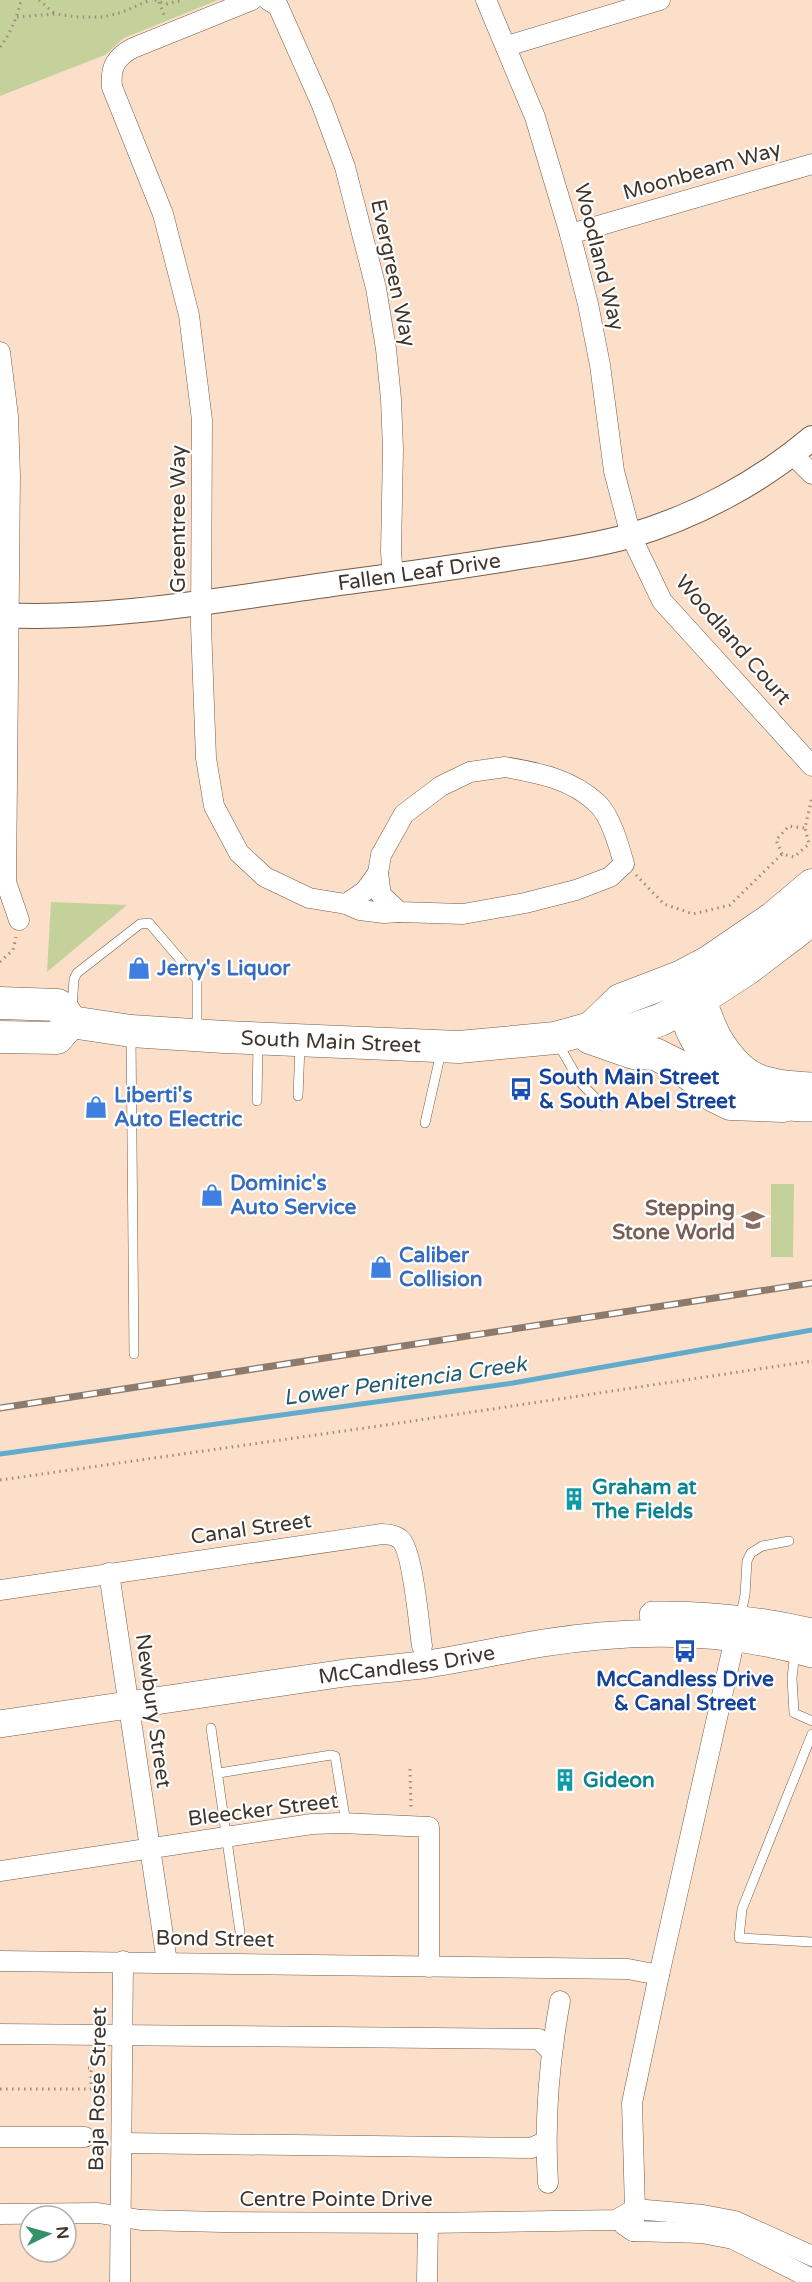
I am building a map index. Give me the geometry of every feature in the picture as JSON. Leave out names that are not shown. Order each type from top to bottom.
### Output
[{"type":"main road","points":[[797,1107],[746,1093],[725,1079],[698,1047],[688,995],[710,961],[773,918],[812,885]]},
{"type":"main road","points":[[572,1032],[620,999],[688,995],[755,963],[812,918]]},
{"type":"main road","points":[[688,995],[717,1037],[736,1061],[751,1075],[772,1084],[812,1086]]},
{"type":"main road","points":[[0,1003],[58,1005],[71,1022],[57,1038],[0,1038]]},
{"type":"main road","name":"South Main Street","points":[[71,1022],[131,1031],[442,1047],[512,1044],[572,1032]]},
{"type":"main road","points":[[572,1032],[633,1053],[655,1054],[675,1064],[696,1078],[714,1096],[730,1104],[797,1107]]},
{"type":"main road","name":"McCandless Drive","points":[[0,1724],[127,1698],[422,1646],[628,1617],[686,1615],[737,1628]]},
{"type":"main road","name":"McCandless Drive","points":[[0,1709],[127,1698],[419,1665],[482,1656],[542,1643],[737,1628],[767,1622],[806,1645]]},
{"type":"street","name":"Greentree Way","points":[[252,0],[134,48],[119,57],[112,70],[112,87],[163,214],[189,315],[202,420],[201,602],[206,758],[214,806],[238,853],[265,877],[309,898],[346,904],[360,910],[384,913],[463,914],[525,903],[576,890],[610,877],[624,864]]},
{"type":"street","name":"Evergreen Way","points":[[268,0],[278,6],[322,105],[345,167],[376,288],[391,399],[393,576]]},
{"type":"street","name":"Woodland Way","points":[[486,0],[535,117],[570,234],[600,364],[614,471],[631,536]]},
{"type":"street","points":[[507,46],[660,0]]},
{"type":"street","name":"Moonbeam Way","points":[[570,234],[812,165]]},
{"type":"street","points":[[0,352],[8,416],[10,476],[4,615],[6,882],[19,920]]},
{"type":"street","name":"Fallen Leaf Drive","points":[[4,615],[103,613],[201,602],[393,576],[596,544],[631,536],[686,515],[731,493],[792,454],[812,438]]},
{"type":"street","points":[[792,454],[812,474]]},
{"type":"street","name":"Woodland Court","points":[[631,536],[662,601],[812,766]]},
{"type":"street","points":[[399,912],[381,895],[378,873],[381,855],[404,814],[441,786],[470,772],[505,766],[546,775],[571,785],[599,806],[616,837],[624,864]]},
{"type":"street","points":[[346,904],[365,891],[378,873]]},
{"type":"street","name":"Canal Street","points":[[0,1590],[391,1534],[400,1539],[409,1557],[422,1646]]},
{"type":"street","name":"Newbury Street","points":[[109,1573],[167,1962]]},
{"type":"street","points":[[633,2231],[635,2210],[632,2103],[737,1628]]},
{"type":"street","name":"Bleecker Street","points":[[0,1871],[312,1824],[346,1823],[429,1827],[429,1967]]},
{"type":"street","name":"Bond Street","points":[[0,1961],[628,1969],[659,1975]]},
{"type":"street","name":"Baja Rose Street","points":[[121,2217],[123,1961]]},
{"type":"street","points":[[548,2183],[545,2142],[551,2051],[560,2001]]},
{"type":"street","points":[[0,2034],[539,2039],[551,2051]]},
{"type":"street","points":[[0,2137],[85,2138]]},
{"type":"street","points":[[122,2143],[531,2148],[545,2142]]},
{"type":"street","points":[[635,2210],[703,2215],[735,2221],[812,2256]]},
{"type":"street","name":"Centre Pointe Drive","points":[[0,2214],[98,2213],[141,2220],[222,2222],[428,2223],[616,2220],[635,2210]]},
{"type":"street","points":[[120,2282],[121,2217]]},
{"type":"street","points":[[616,2220],[633,2231],[702,2233],[733,2239],[812,2278]]},
{"type":"street","points":[[427,2282],[428,2223]]},
{"type":"lane","points":[[71,1022],[74,979],[77,973],[144,922],[153,925],[197,979],[197,1035]]},
{"type":"lane","points":[[131,1031],[134,1353]]},
{"type":"lane","points":[[572,1032],[580,1082],[603,1106]]},
{"type":"lane","points":[[256,1101],[258,1039]]},
{"type":"lane","points":[[298,1096],[300,1040]]},
{"type":"lane","points":[[425,1123],[442,1047]]},
{"type":"lane","points":[[737,1628],[745,1595],[747,1561],[751,1553],[762,1546],[789,1541]]},
{"type":"lane","points":[[806,1645],[792,1678],[794,1713],[812,1721]]},
{"type":"lane","points":[[211,1728],[240,1932]]},
{"type":"lane","points":[[812,1734],[742,1909],[739,1938],[812,1942]]},
{"type":"lane","points":[[219,1773],[335,1756],[346,1823]]},
{"type":"path","points":[[0,47],[9,35],[21,0]]},
{"type":"path","points":[[39,0],[55,14]]},
{"type":"path","points":[[17,17],[55,14],[103,17],[120,13],[150,0]]},
{"type":"path","points":[[157,1],[166,4],[183,0]]},
{"type":"path","points":[[157,1],[166,20]]},
{"type":"path","points":[[176,2],[178,8]]},
{"type":"path","points":[[782,854],[794,857],[809,844],[805,828],[812,797]]},
{"type":"path","points":[[782,854],[776,840],[789,826],[805,828]]},
{"type":"path","points":[[624,864],[664,904],[693,914],[730,905],[782,854]]},
{"type":"path","points":[[0,962],[13,950],[19,920]]},
{"type":"path","points":[[0,1480],[379,1426],[812,1360]]},
{"type":"path","points":[[410,1769],[411,1808]]},
{"type":"path","points":[[0,2089],[91,2089],[91,2068],[88,2068]]},
{"type":"green space","points":[[0,0],[218,0],[124,38],[105,55],[0,96]]},
{"type":"green space","points":[[51,902],[127,905],[47,972]]},
{"type":"green space","points":[[771,1184],[794,1184],[793,1257],[771,1257]]},
{"type":"waterway","name":"Lower Penitencia Creek","points":[[0,1454],[513,1383],[812,1330]]},
{"type":"railway","points":[[0,1408],[812,1283]]},
{"type":"place","name":"Jerry's Liquor","points":[[139,968]]},
{"type":"place","name":"South Main Street & South Abel Street","points":[[521,1089]]},
{"type":"place","name":"Liberti's Auto Electric","points":[[96,1107]]},
{"type":"place","name":"Dominic's Auto Service","points":[[212,1195]]},
{"type":"place","name":"Stepping Stone World","points":[[753,1220]]},
{"type":"place","name":"Caliber Collision","points":[[381,1267]]},
{"type":"place","name":"Graham at The Fields","points":[[574,1499]]},
{"type":"place","name":"McCandless Drive & Canal Street","points":[[685,1651]]},
{"type":"place","name":"Gideon","points":[[565,1780]]}]
